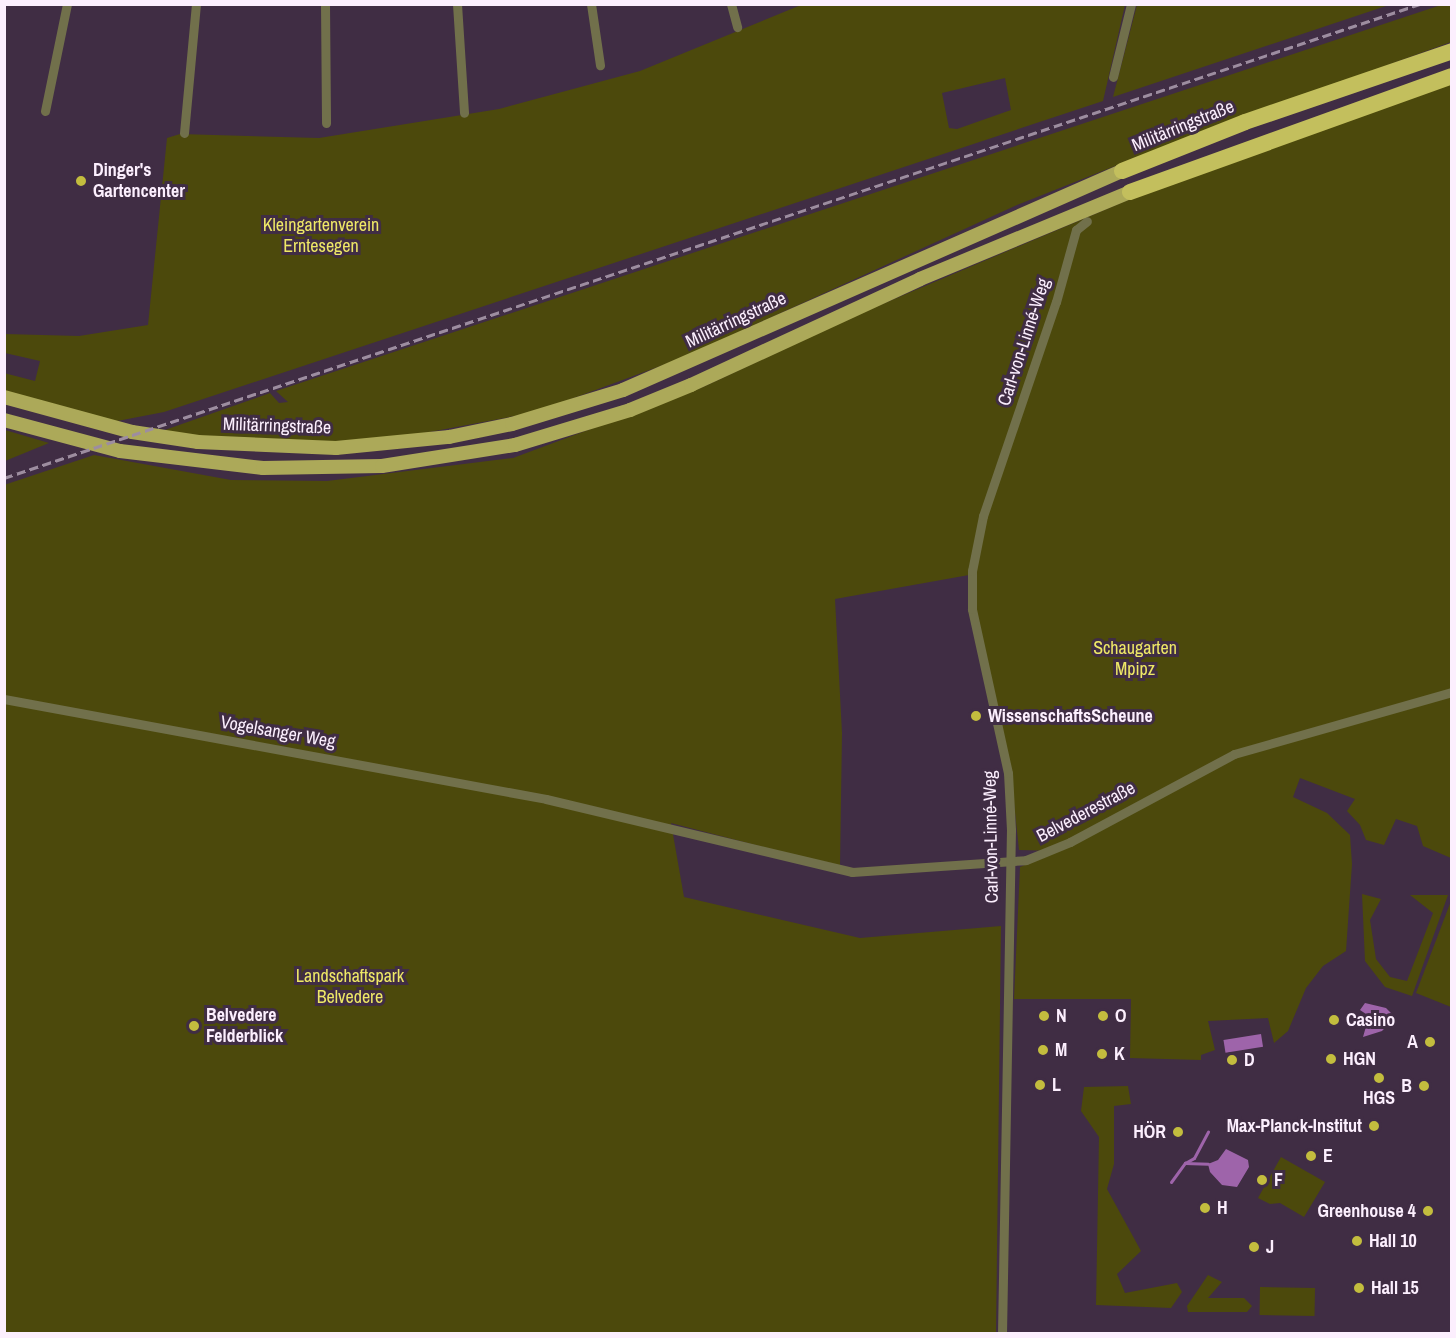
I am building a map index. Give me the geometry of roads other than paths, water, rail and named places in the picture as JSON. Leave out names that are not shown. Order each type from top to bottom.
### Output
[{"type":"highway","name":"Militärringstraße","points":[[1122,171],[1245,122],[1452,51]]},
{"type":"highway","points":[[1130,192],[1452,76]]},
{"type":"main road","name":"Militärringstraße","points":[[4,397],[132,432],[198,442],[336,448],[449,437],[512,424],[623,390],[1122,171]]},
{"type":"main road","points":[[4,420],[120,451],[263,468],[382,466],[493,449],[574,429],[660,398],[920,279],[1130,192]]},
{"type":"street","points":[[45,111],[67,4]]},
{"type":"street","points":[[184,133],[196,4]]},
{"type":"street","points":[[325,4],[326,123]]},
{"type":"street","points":[[457,4],[464,112]]},
{"type":"street","points":[[591,4],[600,65]]},
{"type":"street","points":[[731,4],[736,27]]},
{"type":"street","points":[[1113,77],[1131,4]]},
{"type":"street","name":"Carl-von-Linné-Weg","points":[[1002,1334],[1010,864],[1008,772],[972,609],[972,571],[983,516],[1056,302],[1076,230],[1088,221]]},
{"type":"street","name":"Belvederestraße","points":[[546,799],[852,872],[1010,864],[1060,846],[1234,754],[1452,692]]},
{"type":"street","name":"Vogelsanger Weg","points":[[4,699],[546,799]]},
{"type":"waterway","points":[[1185,1163],[1194,1158],[1208,1132]]},
{"type":"waterway","points":[[1171,1182],[1185,1163],[1208,1164]]},
{"type":"railway","points":[[4,478],[1420,4]]},
{"type":"place","name":"Dinger's Gartencenter","points":[[81,181]]},
{"type":"place","name":"WissenschaftsScheune","points":[[976,716]]},
{"type":"place","name":"N","points":[[1044,1016]]},
{"type":"place","name":"O","points":[[1103,1016]]},
{"type":"place","name":"Casino","points":[[1334,1020]]},
{"type":"place","name":"Belvedere Felderblick","points":[[194,1026]]},
{"type":"place","name":"A","points":[[1430,1042]]},
{"type":"place","name":"M","points":[[1043,1050]]},
{"type":"place","name":"K","points":[[1102,1054]]},
{"type":"place","name":"HGN","points":[[1331,1059]]},
{"type":"place","name":"D","points":[[1232,1060]]},
{"type":"place","name":"HGS","points":[[1379,1078]]},
{"type":"place","name":"L","points":[[1040,1085]]},
{"type":"place","name":"B","points":[[1424,1086]]},
{"type":"place","name":"Max-Planck-Institut","points":[[1374,1126]]},
{"type":"place","name":"HÖR","points":[[1178,1132]]},
{"type":"place","name":"E","points":[[1311,1156]]},
{"type":"place","name":"F","points":[[1262,1180]]},
{"type":"place","name":"H","points":[[1205,1208]]},
{"type":"place","name":"Greenhouse 4","points":[[1428,1211]]},
{"type":"place","name":"Hall 10","points":[[1357,1241]]},
{"type":"place","name":"J","points":[[1254,1247]]},
{"type":"place","name":"Hall 15","points":[[1359,1288]]},
{"type":"park label","name":"Kleingartenverein Erntesegen","points":[[321,236]]},
{"type":"park label","name":"Schaugarten Mpipz","points":[[1135,659]]},
{"type":"park label","name":"Landschaftspark Belvedere","points":[[350,987]]}]
